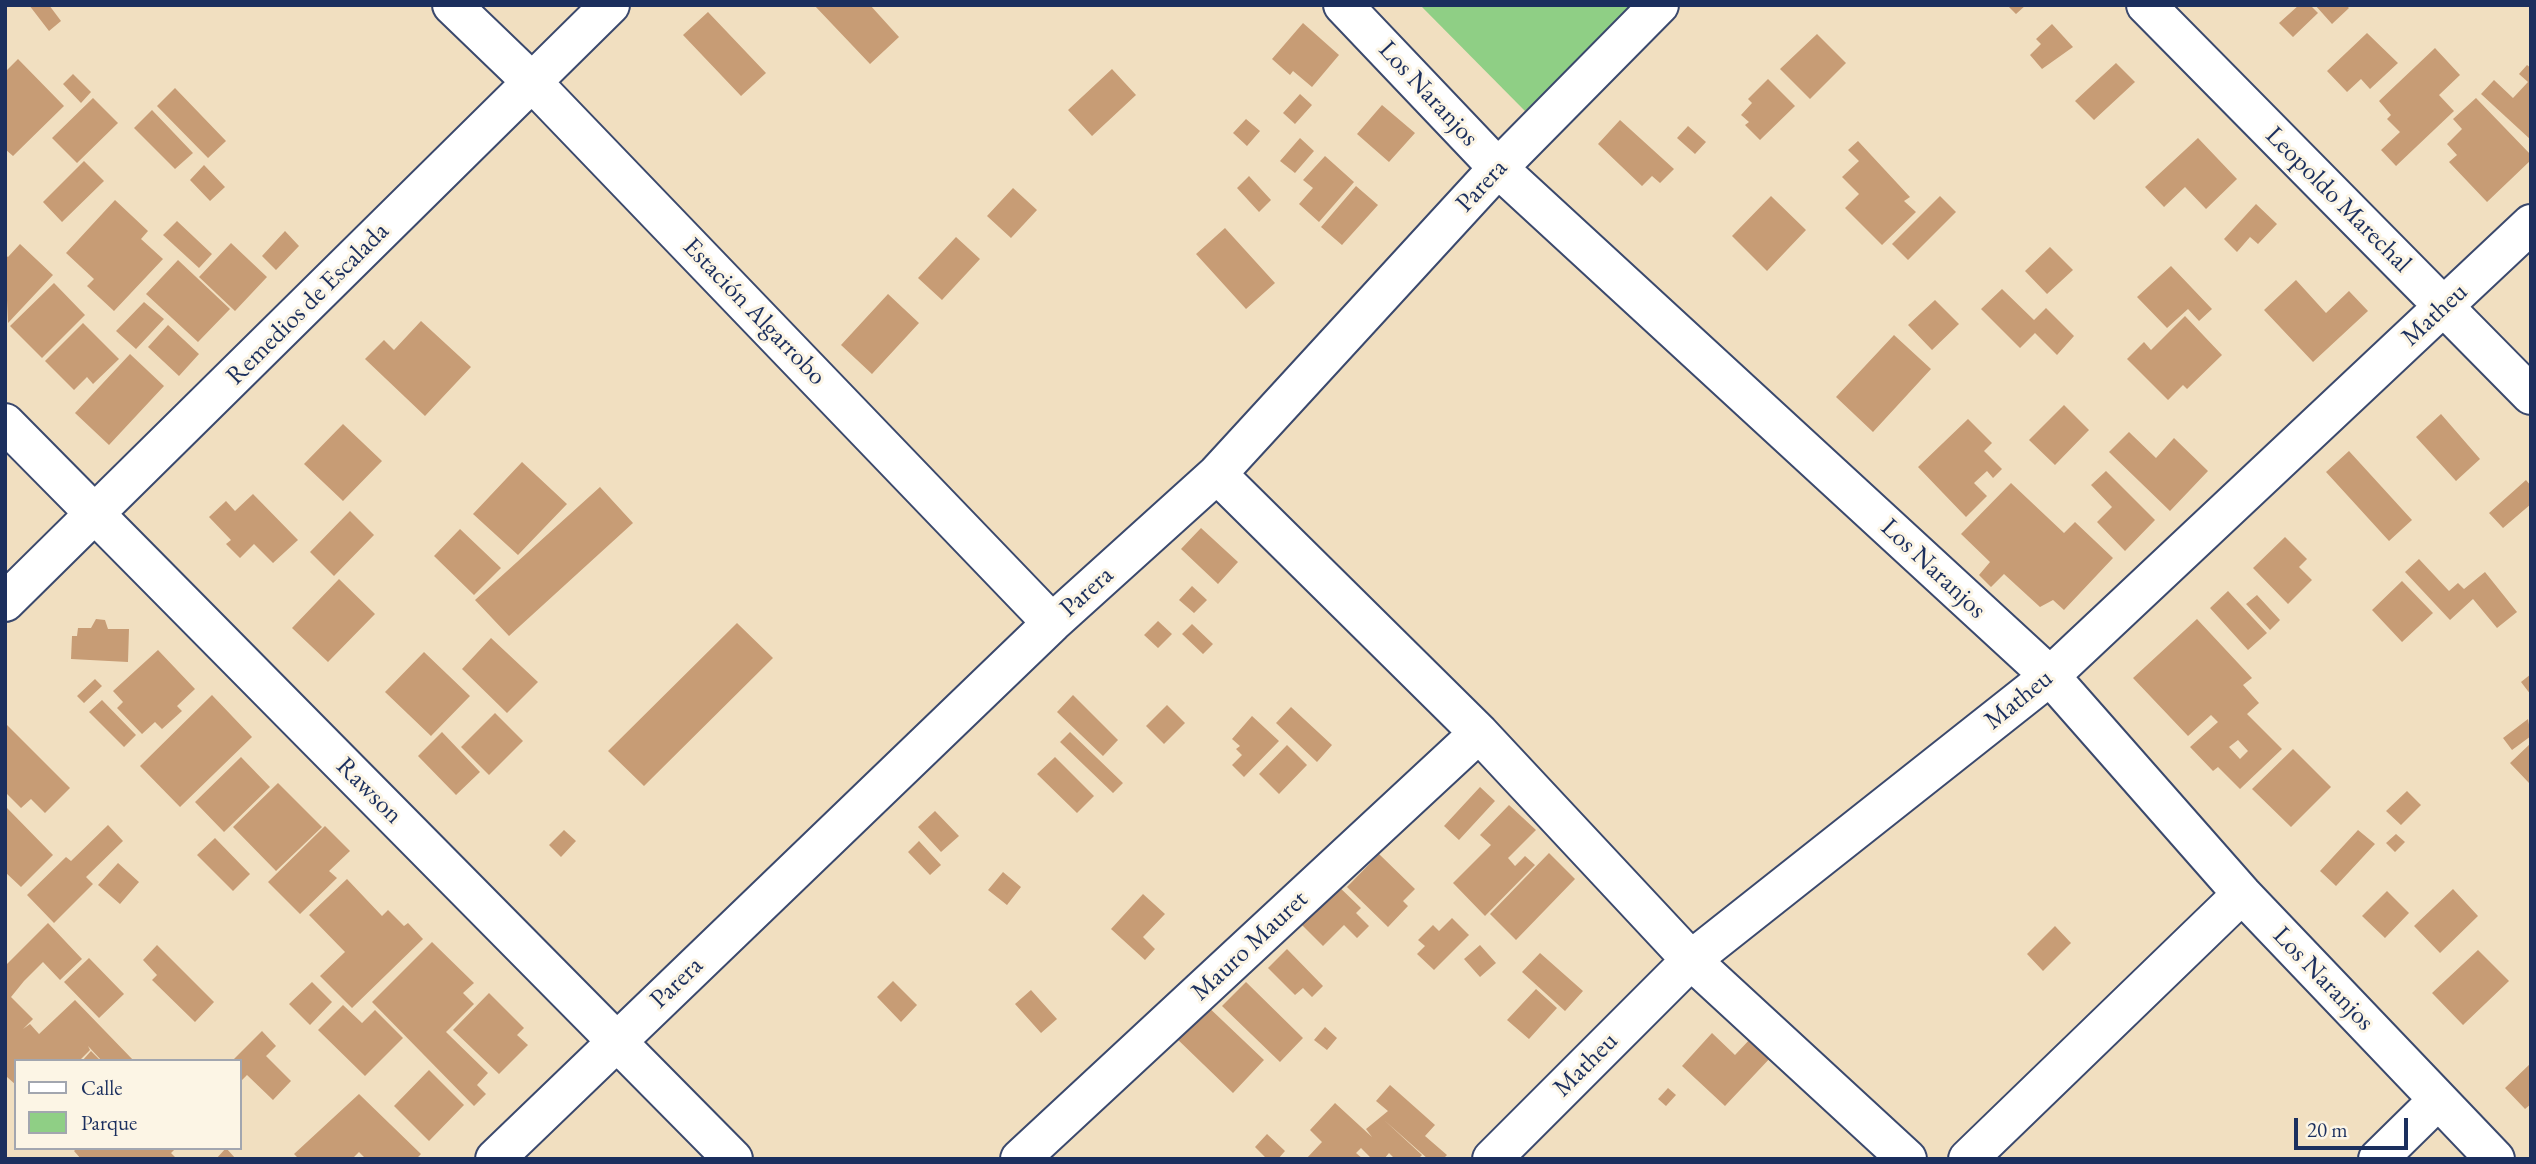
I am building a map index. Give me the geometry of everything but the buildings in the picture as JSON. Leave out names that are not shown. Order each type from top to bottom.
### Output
[{"type":"street","name":"Estación Algarrobo","points":[[452,5],[532,82],[1052,623]]},
{"type":"street","name":"Remedios de Escalada","points":[[5,602],[610,5]]},
{"type":"street","name":"Los Naranjos","points":[[1343,5],[1498,169],[2050,676],[2242,894],[2496,1159]]},
{"type":"street","name":"Parera","points":[[495,1159],[1052,623],[1216,474],[1498,169],[1659,5]]},
{"type":"street","name":"Leopoldo Marechal","points":[[2146,5],[2531,395]]},
{"type":"street","name":"Matheu","points":[[1492,1159],[1691,960],[2050,676],[2531,224]]},
{"type":"street","name":"Rawson","points":[[5,423],[733,1159]]},
{"type":"street","points":[[1216,474],[1479,733],[1691,960],[1907,1159]]},
{"type":"street","name":"Mauro Mauret","points":[[1020,1159],[1479,733]]},
{"type":"street","points":[[1968,1159],[2242,894]]},
{"type":"street","points":[[2378,1159],[2438,1100]]},
{"type":"green space","points":[[1420,5],[1633,5],[1525,111]]}]
